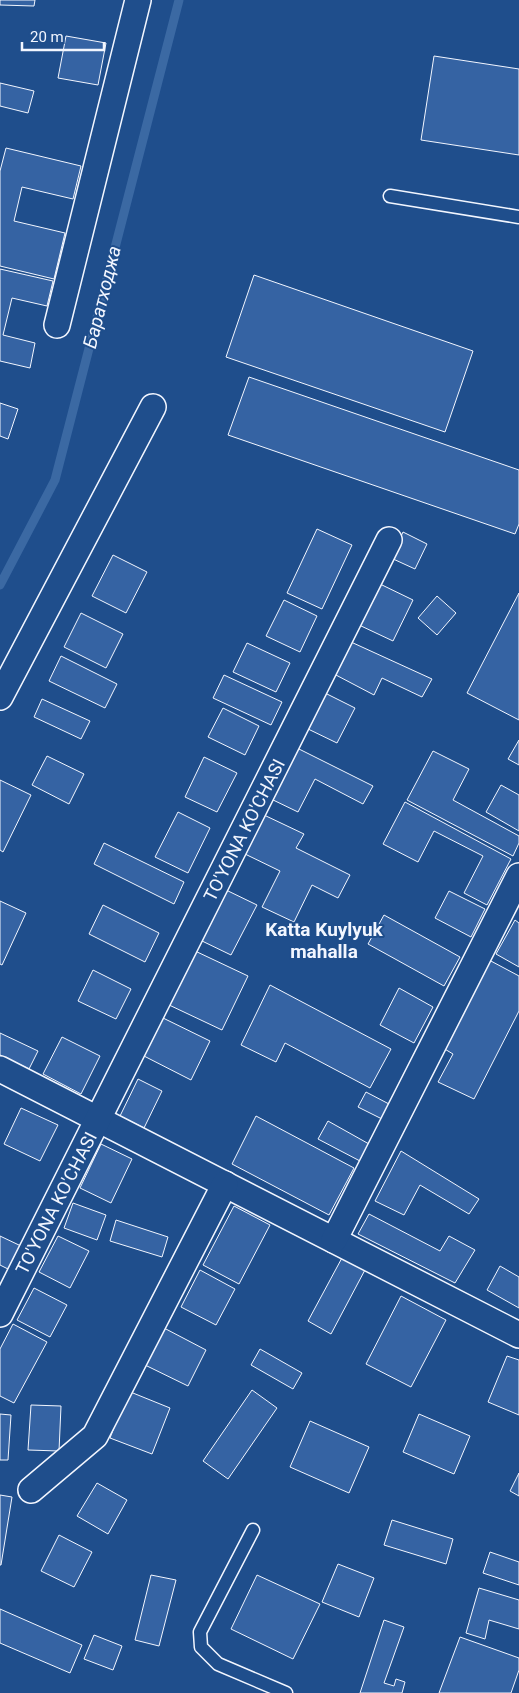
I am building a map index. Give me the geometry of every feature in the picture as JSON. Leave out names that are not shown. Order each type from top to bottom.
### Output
[{"type":"street","points":[[57,324],[138,0]]},
{"type":"street","points":[[0,697],[154,407]]},
{"type":"street","name":"TO'YONA KO'CHASI","points":[[0,1314],[99,1120],[388,540]]},
{"type":"street","points":[[334,1240],[519,876]]},
{"type":"street","name":"TO'YONA KO'CHASI","points":[[0,1069],[519,1334]]},
{"type":"street","points":[[31,1490],[95,1436],[225,1184]]},
{"type":"lane","points":[[390,196],[519,217]]},
{"type":"lane","points":[[253,1530],[200,1632],[202,1647],[218,1664],[286,1693]]},
{"type":"building","points":[[0,0],[35,0],[34,6],[0,5]]},
{"type":"building","points":[[66,36],[106,43],[98,85],[58,78]]},
{"type":"building","points":[[434,56],[519,69],[519,155],[421,140]]},
{"type":"building","points":[[0,83],[34,91],[28,113],[0,106]]},
{"type":"building","points":[[6,148],[81,166],[73,199],[22,187],[14,221],[65,233],[54,279],[0,266],[0,171]]},
{"type":"building","points":[[0,269],[53,281],[47,306],[12,298],[3,335],[35,343],[30,368],[0,361]]},
{"type":"building","points":[[254,275],[473,351],[445,432],[226,357]]},
{"type":"building","points":[[249,377],[519,470],[519,524],[515,534],[228,435]]},
{"type":"building","points":[[0,403],[18,409],[8,439],[0,436]]},
{"type":"building","points":[[317,529],[352,545],[322,609],[287,593]]},
{"type":"building","points":[[403,532],[427,544],[415,569],[391,558]]},
{"type":"building","points":[[113,555],[147,572],[126,613],[92,596]]},
{"type":"building","points":[[380,584],[413,600],[393,641],[359,625]]},
{"type":"building","points":[[519,593],[519,720],[467,693]]},
{"type":"building","points":[[437,596],[456,613],[437,635],[418,618]]},
{"type":"building","points":[[284,600],[317,616],[300,652],[266,636]]},
{"type":"building","points":[[81,613],[123,634],[106,668],[64,647]]},
{"type":"building","points":[[351,642],[432,679],[422,697],[382,678],[374,695],[334,674]]},
{"type":"building","points":[[247,643],[290,663],[276,692],[233,672]]},
{"type":"building","points":[[61,656],[117,684],[105,708],[49,681]]},
{"type":"building","points":[[224,675],[282,702],[271,725],[213,698]]},
{"type":"building","points":[[323,692],[355,708],[337,743],[306,728]]},
{"type":"building","points":[[42,699],[90,721],[81,739],[34,717]]},
{"type":"building","points":[[223,708],[259,726],[245,755],[208,737]]},
{"type":"building","points":[[519,740],[519,765],[508,759]]},
{"type":"building","points":[[295,747],[373,786],[363,804],[315,779],[298,812],[269,798]]},
{"type":"building","points":[[433,751],[469,769],[453,800],[519,836],[519,843],[513,856],[407,800]]},
{"type":"building","points":[[47,756],[84,774],[69,804],[32,785]]},
{"type":"building","points":[[204,757],[237,773],[217,812],[185,797]]},
{"type":"building","points":[[0,780],[31,795],[3,852],[0,850]]},
{"type":"building","points":[[501,785],[519,795],[519,831],[486,812]]},
{"type":"building","points":[[405,802],[511,859],[487,905],[464,893],[483,856],[434,831],[418,862],[383,844]]},
{"type":"building","points":[[178,812],[210,828],[188,873],[155,857]]},
{"type":"building","points":[[264,815],[304,834],[296,848],[350,875],[338,898],[312,885],[294,922],[262,907],[280,871],[245,854]]},
{"type":"building","points":[[104,843],[184,882],[174,904],[94,864]]},
{"type":"building","points":[[224,889],[257,905],[231,955],[200,940]]},
{"type":"building","points":[[449,891],[485,909],[471,937],[435,918]]},
{"type":"building","points":[[0,901],[26,913],[2,965],[0,964]]},
{"type":"building","points":[[103,905],[159,933],[145,962],[89,934]]},
{"type":"building","points":[[384,915],[460,957],[444,986],[368,944]]},
{"type":"building","points":[[515,920],[519,923],[519,967],[496,954]]},
{"type":"building","points":[[193,950],[248,976],[222,1030],[167,1004]]},
{"type":"building","points":[[489,960],[519,976],[519,1011],[474,1099],[438,1082],[453,1054],[443,1048]]},
{"type":"building","points":[[93,970],[131,989],[116,1019],[78,1001]]},
{"type":"building","points":[[270,985],[391,1049],[370,1088],[285,1043],[276,1062],[241,1045]]},
{"type":"building","points":[[399,988],[433,1007],[414,1043],[380,1025]]},
{"type":"building","points":[[161,1017],[210,1041],[191,1080],[142,1055]]},
{"type":"building","points":[[0,1033],[38,1051],[29,1069],[0,1055]]},
{"type":"building","points":[[62,1037],[100,1056],[81,1094],[43,1074]]},
{"type":"building","points":[[138,1079],[162,1091],[144,1128],[120,1116]]},
{"type":"building","points":[[366,1092],[389,1104],[382,1119],[358,1107]]},
{"type":"building","points":[[21,1108],[58,1125],[40,1161],[4,1144]]},
{"type":"building","points":[[256,1116],[354,1168],[329,1215],[232,1164]]},
{"type":"building","points":[[328,1121],[369,1144],[360,1161],[318,1139]]},
{"type":"building","points":[[101,1144],[132,1159],[111,1203],[80,1188]]},
{"type":"building","points":[[401,1151],[479,1199],[469,1214],[420,1185],[404,1215],[375,1201]]},
{"type":"building","points":[[73,1203],[106,1215],[97,1240],[64,1228]]},
{"type":"building","points":[[234,1206],[270,1225],[239,1284],[203,1265]]},
{"type":"building","points":[[369,1214],[440,1251],[449,1236],[475,1250],[455,1283],[358,1234]]},
{"type":"building","points":[[116,1220],[168,1237],[162,1257],[110,1241]]},
{"type":"building","points":[[0,1236],[21,1246],[10,1270],[0,1265]]},
{"type":"building","points":[[58,1236],[89,1251],[70,1288],[39,1272]]},
{"type":"building","points":[[343,1256],[366,1268],[331,1334],[308,1321]]},
{"type":"building","points":[[500,1266],[519,1277],[519,1308],[487,1290]]},
{"type":"building","points":[[200,1270],[235,1289],[216,1325],[181,1307]]},
{"type":"building","points":[[34,1288],[67,1305],[50,1337],[17,1320]]},
{"type":"building","points":[[401,1296],[446,1320],[411,1387],[366,1364]]},
{"type":"building","points":[[13,1324],[47,1342],[14,1403],[0,1396],[0,1349]]},
{"type":"building","points":[[164,1328],[206,1350],[188,1386],[145,1365]]},
{"type":"building","points":[[260,1349],[302,1373],[293,1389],[251,1365]]},
{"type":"building","points":[[507,1356],[519,1360],[519,1415],[488,1402]]},
{"type":"building","points":[[252,1390],[277,1408],[228,1479],[203,1461]]},
{"type":"building","points":[[128,1391],[170,1408],[152,1454],[110,1438]]},
{"type":"building","points":[[31,1405],[61,1406],[59,1451],[28,1450]]},
{"type":"building","points":[[0,1414],[11,1415],[8,1460],[0,1460]]},
{"type":"building","points":[[419,1414],[470,1436],[454,1474],[403,1452]]},
{"type":"building","points":[[310,1421],[369,1447],[349,1493],[290,1467]]},
{"type":"building","points":[[519,1473],[519,1496],[510,1491]]},
{"type":"building","points":[[97,1483],[127,1500],[108,1534],[77,1516]]},
{"type":"building","points":[[0,1495],[12,1497],[1,1565],[0,1565]]},
{"type":"building","points":[[392,1520],[453,1539],[446,1564],[384,1545]]},
{"type":"building","points":[[59,1535],[92,1552],[74,1587],[41,1571]]},
{"type":"building","points":[[490,1552],[519,1562],[519,1585],[483,1573]]},
{"type":"building","points":[[338,1564],[374,1578],[359,1617],[322,1602]]},
{"type":"building","points":[[151,1575],[176,1580],[159,1646],[135,1640]]},
{"type":"building","points":[[257,1575],[320,1604],[293,1659],[231,1629]]},
{"type":"building","points":[[479,1588],[519,1600],[519,1629],[489,1620],[485,1639],[466,1633]]},
{"type":"building","points":[[0,1609],[82,1645],[70,1673],[0,1643]]},
{"type":"building","points":[[384,1620],[404,1627],[384,1683],[394,1686],[396,1679],[405,1682],[402,1693],[360,1693]]},
{"type":"building","points":[[94,1635],[122,1646],[113,1670],[84,1659]]},
{"type":"building","points":[[460,1637],[519,1658],[519,1670],[511,1693],[439,1693]]},
{"type":"waterway","name":"Баратходжа","points":[[0,585],[55,480],[179,0]]},
{"type":"district","name":"Katta Kuylyuk mahalla","points":[[324,940]]}]
